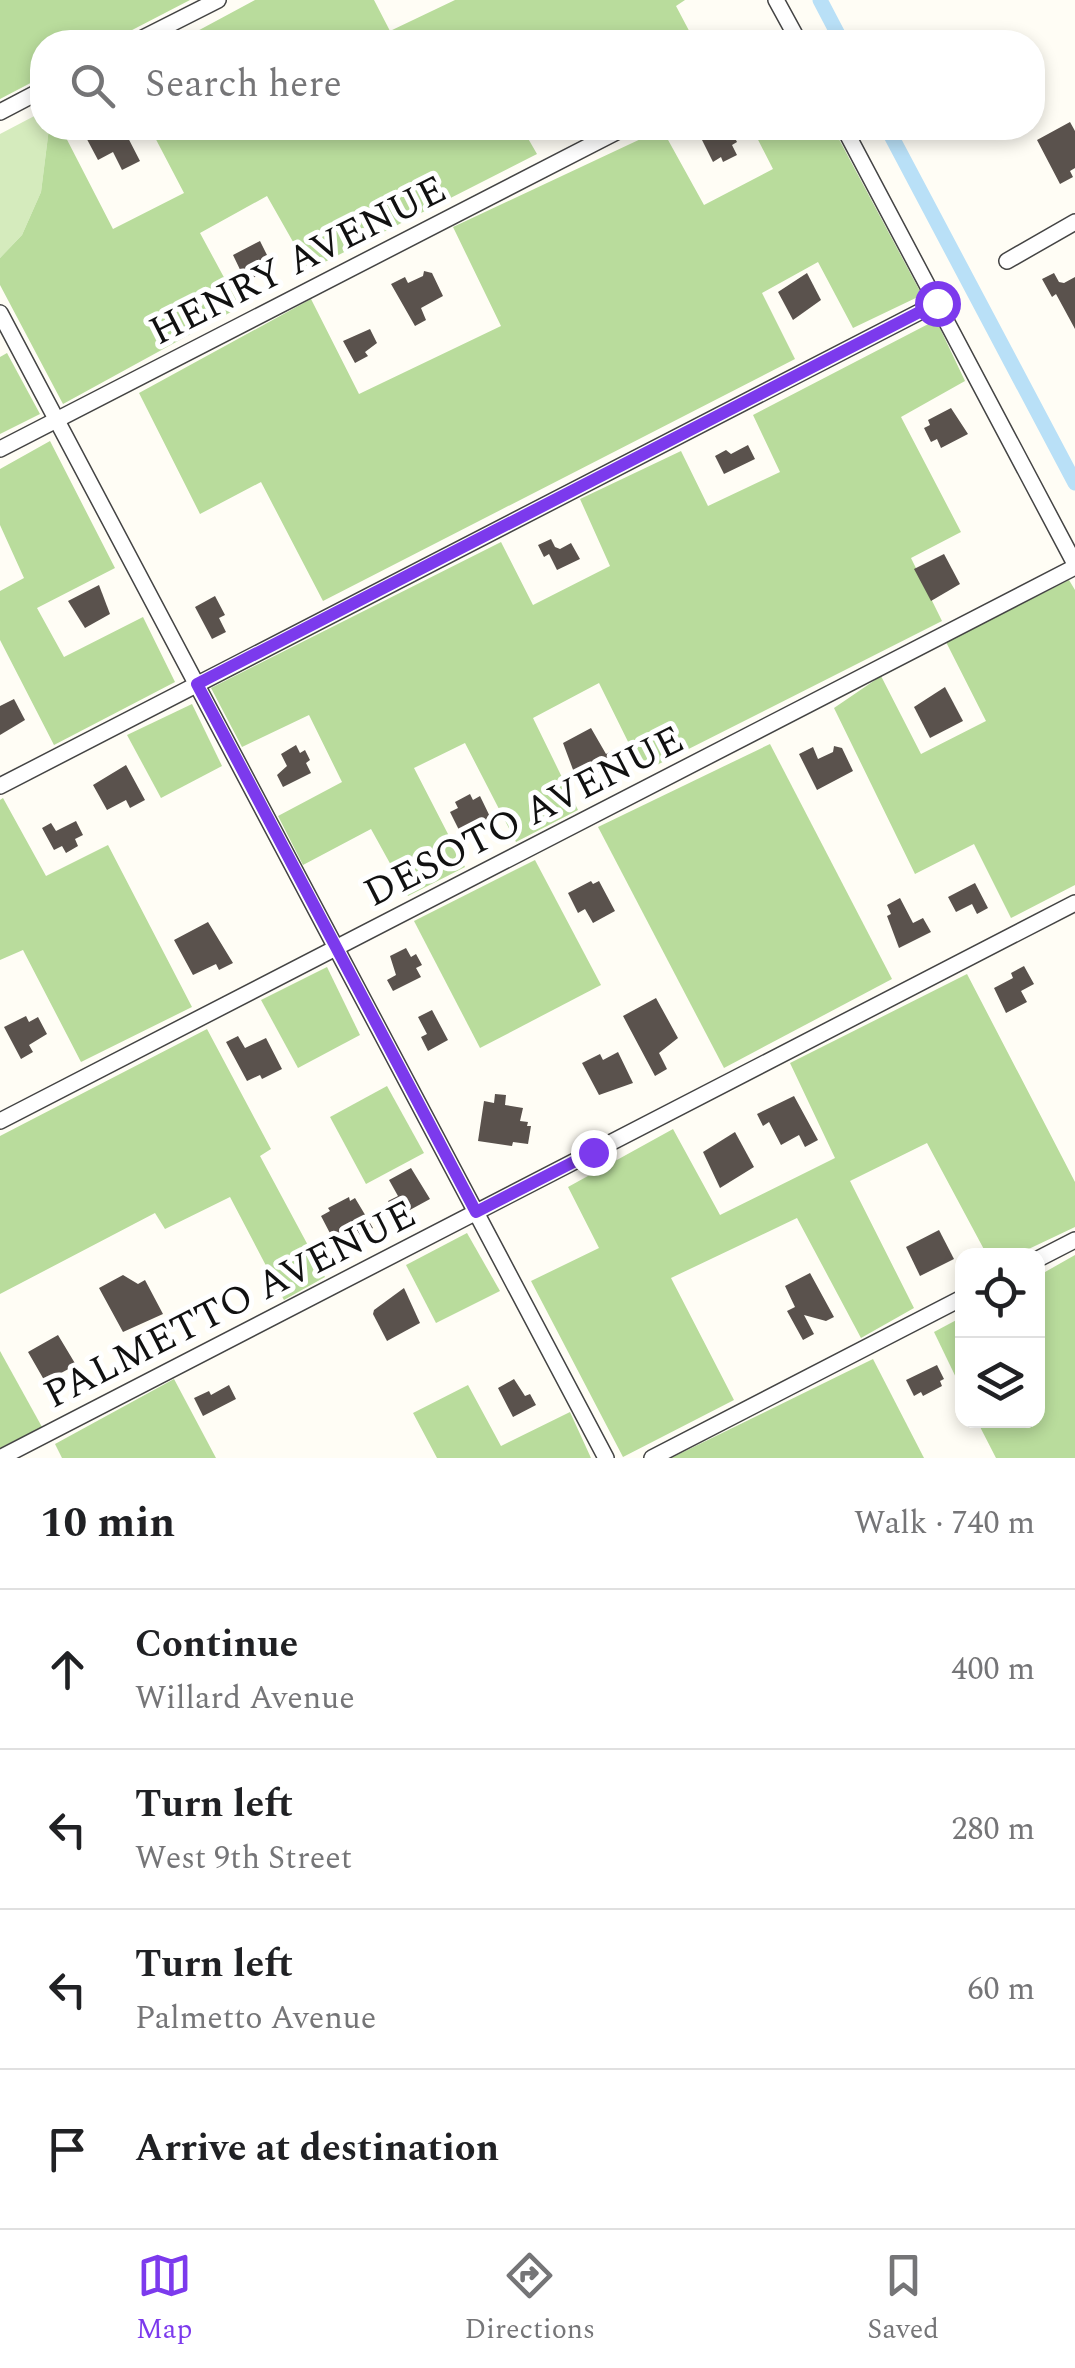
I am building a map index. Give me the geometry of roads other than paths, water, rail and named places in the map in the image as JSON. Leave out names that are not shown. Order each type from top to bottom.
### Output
[{"type":"street","points":[[159,30],[218,0]]},
{"type":"street","points":[[776,0],[790,30]]},
{"type":"street","points":[[0,112],[30,96]]},
{"type":"street","name":"HENRY AVENUE","points":[[0,448],[601,140]]},
{"type":"street","points":[[850,140],[1075,565]]},
{"type":"street","points":[[1007,261],[1075,222]]},
{"type":"street","points":[[0,786],[937,303]]},
{"type":"street","points":[[0,313],[606,1458]]},
{"type":"street","name":"DESOTO AVENUE","points":[[0,1120],[1075,565]]},
{"type":"street","name":"PALMETTO AVENUE","points":[[0,1458],[1075,903]]},
{"type":"street","points":[[1045,1255],[1075,1240]]},
{"type":"street","points":[[652,1458],[955,1302]]},
{"type":"waterway","points":[[820,0],[836,30]]},
{"type":"waterway","points":[[893,140],[1075,483]]}]
